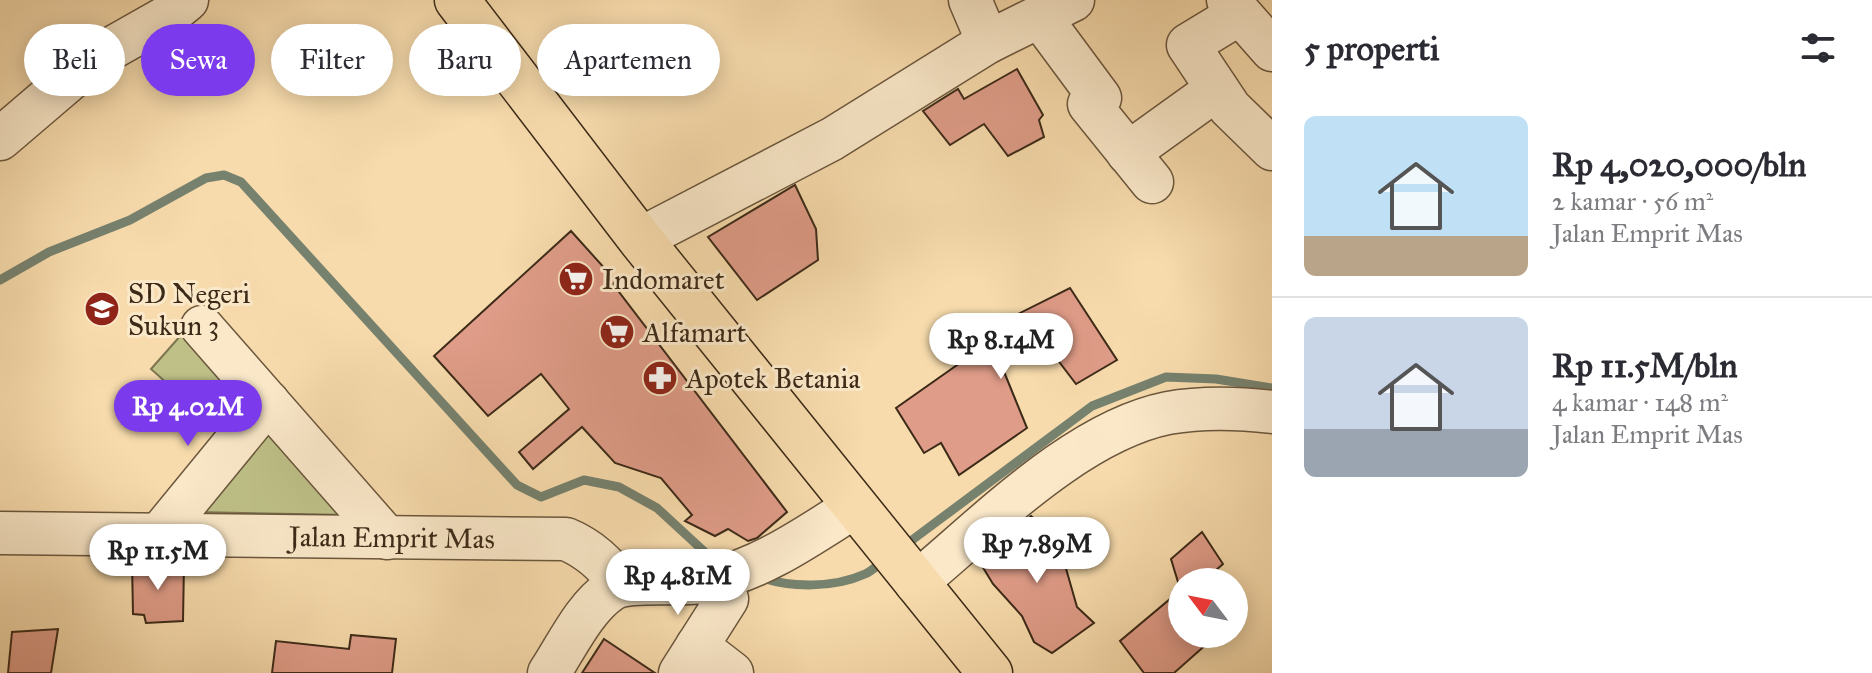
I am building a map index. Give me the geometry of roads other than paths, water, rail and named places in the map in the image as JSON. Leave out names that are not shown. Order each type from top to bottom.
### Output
[{"type":"main road","points":[[457,0],[640,239],[990,673]]},
{"type":"street","points":[[0,139],[96,57],[165,18],[187,0]]},
{"type":"street","points":[[970,0],[988,42]]},
{"type":"street","points":[[1272,50],[1234,7],[1188,45],[1230,108],[1272,149]]},
{"type":"street","points":[[640,239],[832,139],[988,42],[1056,8],[1100,98],[1089,104],[1140,167],[1217,89]]},
{"type":"street","points":[[202,327],[387,538]]},
{"type":"street","points":[[159,535],[268,402]]},
{"type":"street","points":[[913,580],[1060,463],[1118,431],[1167,414],[1233,408],[1272,412]]},
{"type":"street","points":[[549,673],[595,605],[621,584],[731,573],[863,518]]},
{"type":"street","name":"Jalan Emprit Mas","points":[[0,533],[566,539],[601,560],[621,584]]},
{"type":"street","points":[[731,573],[727,599],[688,659],[732,673]]},
{"type":"waterway","points":[[0,280],[49,252],[130,220],[206,178],[224,175],[241,182],[517,485],[541,497],[584,480],[619,487],[657,508],[708,555],[723,563]]},
{"type":"waterway","points":[[904,546],[1092,406],[1166,377],[1216,379],[1272,388]]},
{"type":"waterway","points":[[760,577],[799,585],[826,584],[853,579],[886,559]]},
{"type":"place","name":"Indomaret","points":[[576,279]]},
{"type":"place","name":"SD Negeri Sukun 3","points":[[102,309]]},
{"type":"place","name":"Alfamart","points":[[617,332]]},
{"type":"place","name":"Apotek Betania","points":[[660,378]]}]
